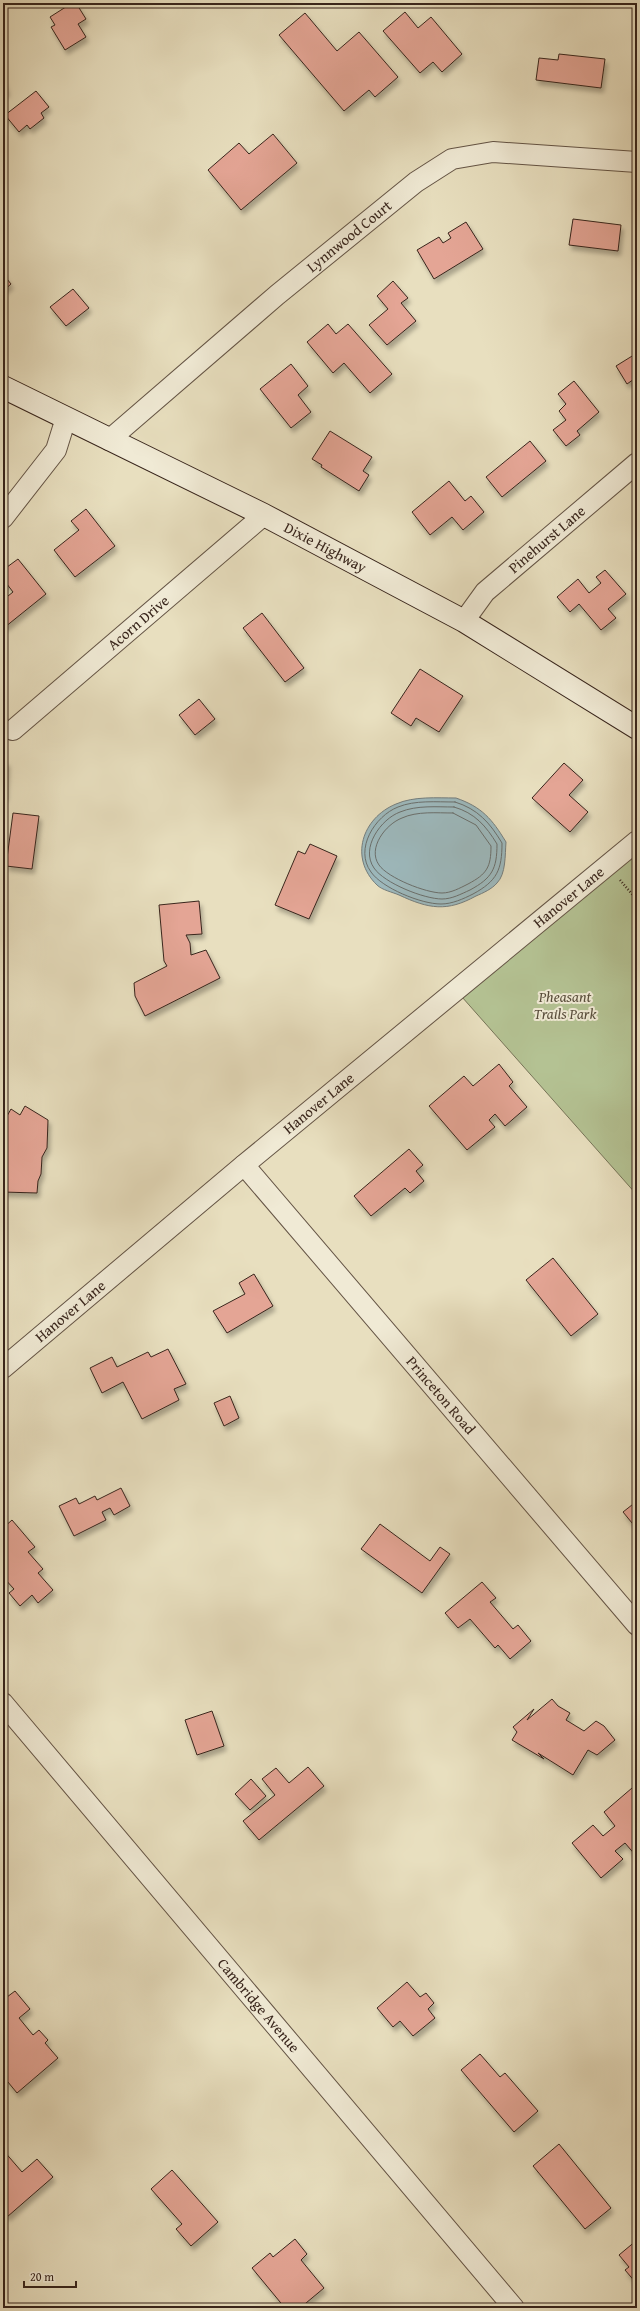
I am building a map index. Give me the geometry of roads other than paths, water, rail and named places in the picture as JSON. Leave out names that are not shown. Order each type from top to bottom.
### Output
[{"type":"main road","name":"Dixie Highway","points":[[3,387],[264,515],[464,621],[637,728]]},
{"type":"street","name":"Lynnwood Court","points":[[109,440],[283,290],[416,182],[452,159],[493,152],[637,162]]},
{"type":"street","points":[[3,518],[56,450],[66,418]]},
{"type":"street","name":"Pinehurst Lane","points":[[464,621],[485,592],[637,463]]},
{"type":"street","name":"Acorn Drive","points":[[13,730],[264,515]]},
{"type":"street","name":"Hanover Lane","points":[[3,1368],[244,1165],[637,841]]},
{"type":"street","name":"Princeton Road","points":[[244,1165],[637,1625]]},
{"type":"street","name":"Cambridge Avenue","points":[[3,1703],[514,2308]]},
{"type":"water","points":[[426,798],[456,798],[473,805],[486,815],[506,842],[504,870],[497,883],[487,891],[466,901],[456,905],[438,907],[420,903],[379,887],[368,874],[363,863],[362,851],[363,840],[375,819],[384,810],[403,801]]},
{"type":"park label","name":"Pheasant Trails Park","points":[[565,1006]]}]
